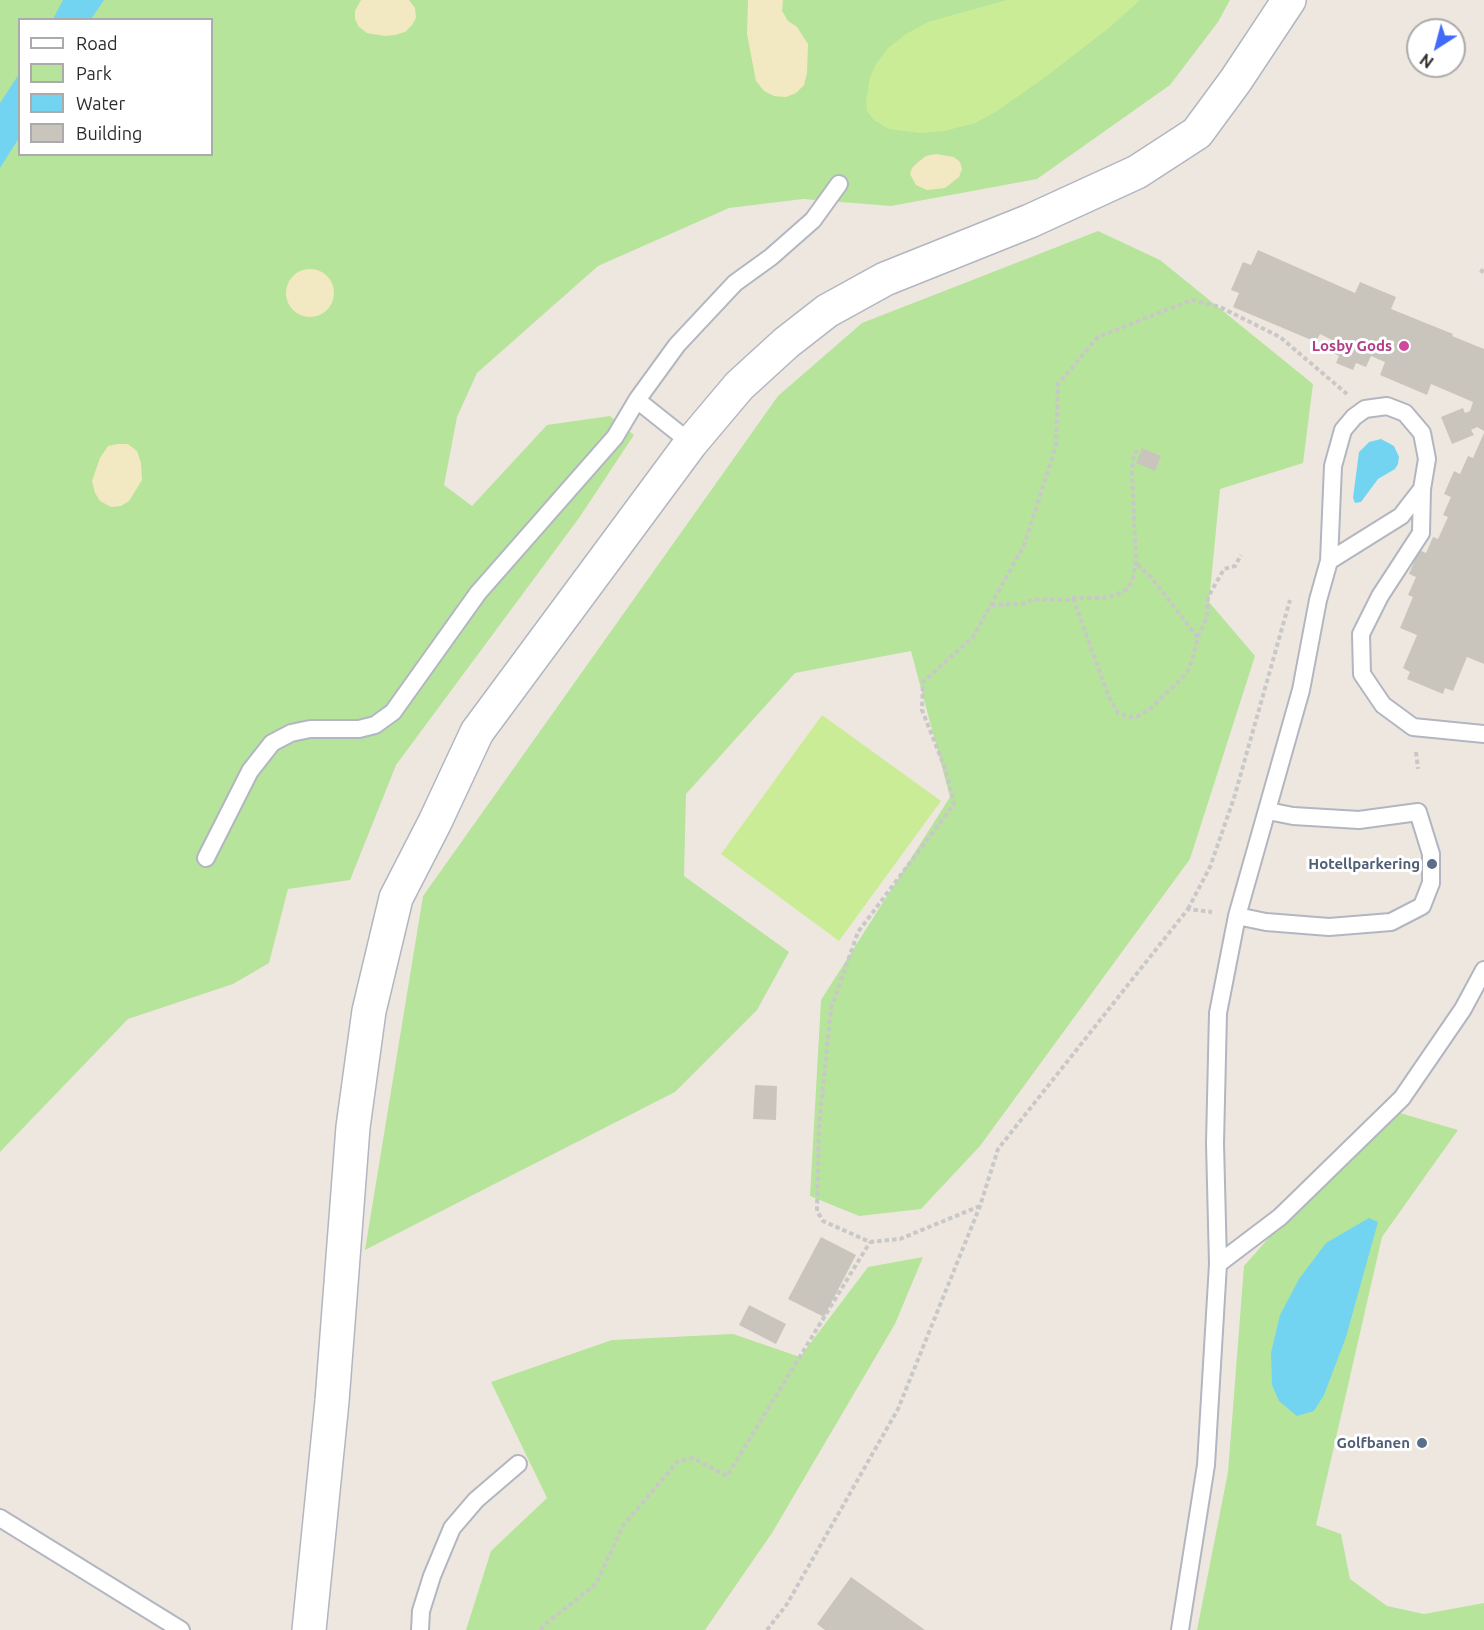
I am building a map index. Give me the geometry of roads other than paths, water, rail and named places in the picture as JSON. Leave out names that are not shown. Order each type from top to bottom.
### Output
[{"type":"street","points":[[309,1630],[332,1401],[353,1127],[369,1011],[396,898],[477,732],[691,443],[739,386],[786,343],[827,311],[885,279],[1030,221],[1137,172],[1197,133],[1236,80],[1289,0]]},
{"type":"lane","points":[[206,858],[250,771],[272,743],[291,733],[310,729],[359,729],[375,725],[393,712],[478,592],[615,438],[637,400],[676,345],[735,284],[771,257],[813,220],[839,184]]},
{"type":"lane","points":[[637,400],[691,443]]},
{"type":"lane","points":[[1180,1630],[1206,1465],[1218,1264],[1215,1143],[1218,1013],[1237,916],[1301,690],[1318,600],[1329,561],[1333,466],[1343,430],[1354,417],[1365,409],[1387,406],[1405,413],[1422,434],[1427,459],[1422,489],[1421,533],[1380,596],[1361,634],[1362,674],[1383,705],[1413,727],[1484,734]]},
{"type":"lane","points":[[1329,561],[1401,516],[1422,489]]},
{"type":"lane","points":[[1237,916],[1266,922],[1329,927],[1391,922],[1422,906],[1431,883],[1431,854],[1418,813],[1359,820],[1293,816],[1268,811]]},
{"type":"lane","points":[[1218,1264],[1280,1217],[1402,1098],[1463,1009],[1484,970]]},
{"type":"lane","points":[[420,1630],[421,1611],[429,1585],[452,1528],[476,1500],[518,1464]]},
{"type":"lane","points":[[0,1518],[181,1630]]},
{"type":"water","points":[[63,0],[104,0],[92,18],[54,18]]},
{"type":"water","points":[[18,76],[18,140],[0,168],[0,103]]},
{"type":"water","points":[[1381,439],[1394,446],[1399,457],[1398,464],[1395,469],[1378,479],[1361,502],[1355,503],[1353,498],[1359,452],[1369,442]]},
{"type":"water","points":[[1369,1218],[1378,1222],[1346,1337],[1324,1395],[1314,1411],[1297,1416],[1279,1401],[1272,1385],[1271,1353],[1280,1315],[1299,1279],[1326,1243]]},
{"type":"place","name":"Losby Gods","points":[[1404,346]]},
{"type":"place","name":"Hotellparkering","points":[[1432,864]]},
{"type":"place","name":"Golfbanen","points":[[1422,1443]]}]
